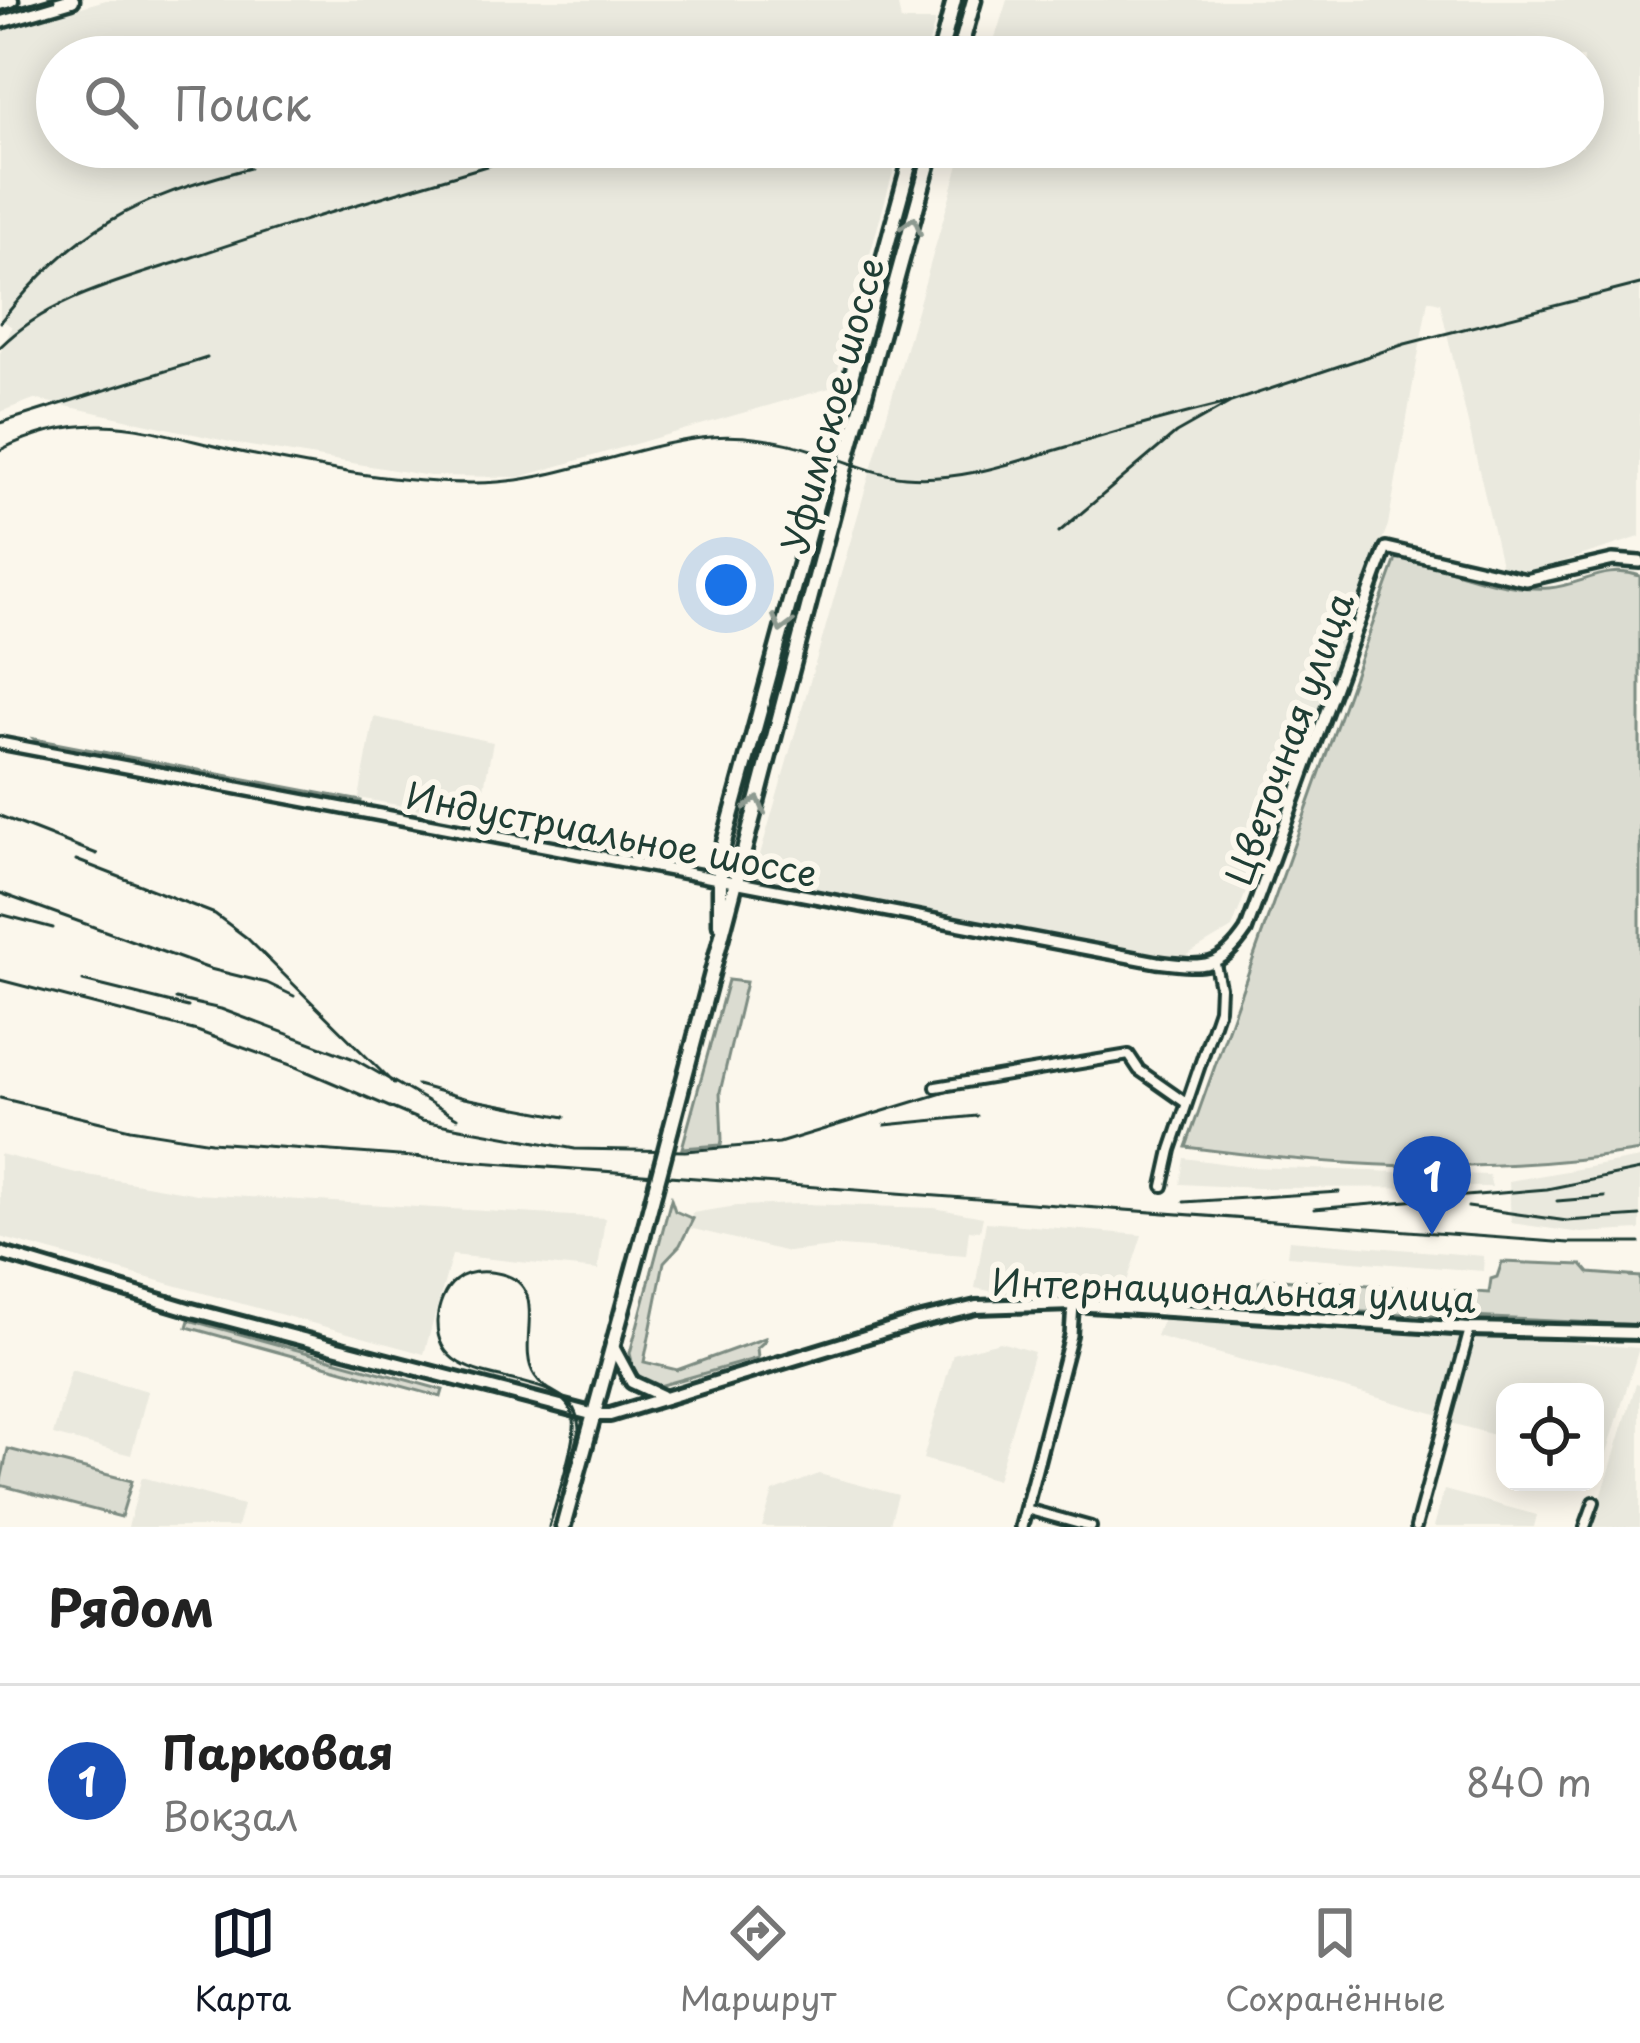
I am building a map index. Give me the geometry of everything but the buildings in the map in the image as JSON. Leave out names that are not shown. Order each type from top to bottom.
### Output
[{"type":"main road","points":[[0,3],[11,0]]},
{"type":"main road","points":[[0,21],[72,0]]},
{"type":"main road","points":[[944,36],[954,0]]},
{"type":"main road","points":[[964,36],[974,0]]},
{"type":"main road","name":"Уфимское шоссе","points":[[728,882],[720,857],[908,168]]},
{"type":"main road","name":"Уфимское шоссе","points":[[563,1527],[718,959],[728,882],[927,168]]},
{"type":"main road","name":"Интернациональная улица","points":[[0,1253],[188,1309],[595,1415],[610,1415],[976,1307],[1073,1304],[1470,1329],[1640,1333]]},
{"type":"main road","points":[[611,1345],[632,1382],[665,1397]]},
{"type":"street","name":"Цветочная улица","points":[[1215,964],[1233,951],[1246,931],[1386,548],[1526,580],[1600,562],[1640,562]]},
{"type":"street","name":"Индустриальное шоссе","points":[[0,743],[1157,962],[1215,964]]},
{"type":"street","points":[[1162,1186],[1219,1009],[1215,964]]},
{"type":"street","points":[[936,1087],[1129,1055],[1138,1070],[1186,1103]]},
{"type":"street","points":[[1021,1527],[1071,1335],[1073,1304]]},
{"type":"street","points":[[1416,1527],[1470,1329]]},
{"type":"street","points":[[1585,1527],[1594,1502]]},
{"type":"street","points":[[1026,1509],[1091,1527]]},
{"type":"shaded area","points":[[106,0],[897,0],[901,21],[935,21],[931,36],[36,36],[36,168],[894,168],[833,387],[520,477],[430,476],[244,445],[34,399],[0,412],[0,353],[12,327],[0,318],[0,30]]},
{"type":"shaded area","points":[[1007,0],[1640,0],[1640,537],[1542,568],[1503,573],[1440,303],[1428,300],[1388,525],[1232,928],[1180,959],[753,879],[958,168],[1604,168],[1604,36],[996,36]]},
{"type":"shaded area","points":[[1411,558],[1479,579],[1532,588],[1616,572],[1640,576],[1640,1151],[1527,1164],[1413,1166],[1186,1147],[1396,559]]},
{"type":"shaded area","points":[[374,717],[493,742],[482,798],[463,817],[359,798]]},
{"type":"shaded area","points":[[34,739],[361,801],[360,806]]},
{"type":"shaded area","points":[[728,980],[746,982],[720,1092],[721,1145],[682,1148]]},
{"type":"shaded area","points":[[0,1154],[197,1194],[605,1218],[598,1270],[452,1255],[424,1354],[0,1237]]},
{"type":"shaded area","points":[[1184,1158],[1250,1167],[1489,1175],[1492,1187],[1180,1184]]},
{"type":"shaded area","points":[[1640,1158],[1640,1230],[1581,1233],[1511,1223],[1509,1181]]},
{"type":"shaded area","points":[[671,1199],[675,1211],[693,1219],[680,1245],[664,1262],[644,1362],[677,1370],[765,1341],[757,1348],[758,1358],[652,1388],[634,1371],[630,1353]]},
{"type":"shaded area","points":[[801,1204],[934,1208],[983,1217],[980,1231],[969,1230],[966,1255],[841,1246],[788,1252],[689,1228],[692,1213]]},
{"type":"shaded area","points":[[986,1222],[1142,1235],[1121,1300],[999,1293],[975,1288]]},
{"type":"shaded area","points":[[1289,1240],[1484,1256],[1483,1271],[1287,1256]]},
{"type":"shaded area","points":[[1502,1262],[1582,1265],[1589,1273],[1640,1277],[1640,1325],[1131,1301],[1140,1287],[1255,1293],[1257,1283],[1265,1278],[1489,1293]]},
{"type":"shaded area","points":[[1164,1316],[1461,1335],[1440,1415],[1156,1336]]},
{"type":"shaded area","points":[[189,1320],[443,1390],[441,1397],[187,1327]]},
{"type":"shaded area","points":[[1471,1335],[1639,1348],[1604,1463],[1604,1383],[1496,1383],[1496,1436],[1447,1422]]},
{"type":"shaded area","points":[[1000,1342],[1034,1352],[997,1480],[923,1459],[953,1354]]},
{"type":"shaded area","points":[[71,1370],[148,1391],[131,1455],[53,1435]]},
{"type":"shaded area","points":[[1636,1384],[1640,1385],[1640,1527],[1583,1527],[1604,1488]]},
{"type":"shaded area","points":[[8,1449],[132,1481],[121,1517],[0,1485]]},
{"type":"shaded area","points":[[819,1474],[898,1495],[889,1527],[762,1527],[773,1492]]},
{"type":"shaded area","points":[[142,1477],[243,1505],[237,1527],[128,1527]]},
{"type":"shaded area","points":[[1444,1490],[1537,1515],[1534,1527],[1434,1527]]},
{"type":"tram line","points":[[0,16],[54,0]]},
{"type":"tram line","points":[[549,1527],[574,1420],[565,1402],[548,1390],[477,1371],[456,1361],[442,1345],[437,1321],[440,1304],[452,1284],[468,1274],[490,1272],[522,1286],[528,1299],[529,1363],[541,1383],[568,1401],[577,1416],[579,1429],[554,1527]]},
{"type":"railway","points":[[0,322],[56,262],[110,221],[173,192],[250,168]]},
{"type":"railway","points":[[0,347],[40,316],[109,285],[479,168]]},
{"type":"railway","points":[[1059,532],[1176,433],[1231,402],[1405,344],[1640,284]]},
{"type":"railway","points":[[0,423],[207,358]]},
{"type":"railway","points":[[0,450],[67,427],[128,427],[335,470],[471,483],[530,478],[672,443],[730,436],[790,444],[882,473],[927,478],[990,469],[1231,402]]},
{"type":"railway","points":[[0,816],[97,854]]},
{"type":"railway","points":[[76,860],[215,914],[247,938],[394,1084]]},
{"type":"railway","points":[[0,893],[294,996]]},
{"type":"railway","points":[[0,914],[53,928]]},
{"type":"railway","points":[[0,980],[197,1031],[422,1121],[575,1149],[685,1151],[779,1143],[949,1091]]},
{"type":"railway","points":[[83,981],[188,1007]]},
{"type":"railway","points":[[176,999],[221,1009],[354,1059],[457,1118]]},
{"type":"railway","points":[[417,1085],[565,1117]]},
{"type":"railway","points":[[0,1098],[130,1129],[211,1142],[1569,1243],[1640,1243]]},
{"type":"railway","points":[[885,1125],[977,1116]]},
{"type":"railway","points":[[1314,1209],[1547,1189],[1640,1170]]},
{"type":"railway","points":[[1184,1202],[1339,1192]]},
{"type":"railway","points":[[1557,1201],[1605,1197]]},
{"type":"railway","points":[[1468,1207],[1567,1221],[1640,1216]]},
{"type":"place","name":"Парковая","points":[[1432,1235]]}]
